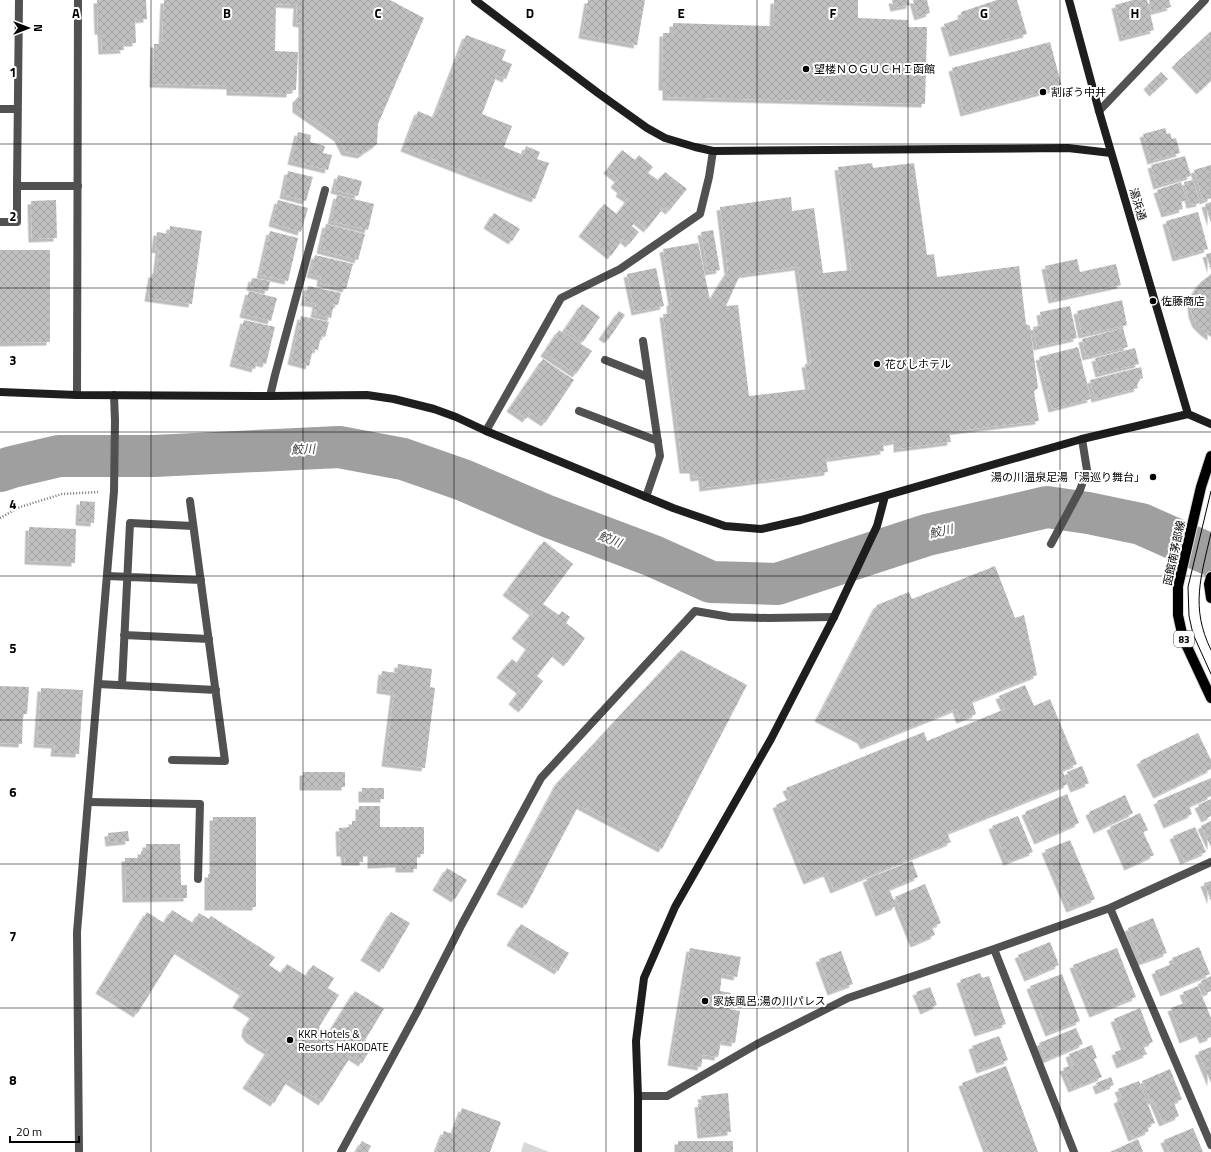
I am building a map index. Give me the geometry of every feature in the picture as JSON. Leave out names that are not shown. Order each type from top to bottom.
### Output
[{"type":"main road","name":"函館南茅部線","points":[[1211,456],[1201,486],[1179,575],[1178,586],[1178,615],[1180,628],[1183,638],[1211,698]]},
{"type":"main road","points":[[1210,580],[1211,598]]},
{"type":"street","points":[[0,222],[17,222],[19,0]]},
{"type":"street","points":[[77,395],[78,0]]},
{"type":"street","points":[[476,0],[543,52],[646,128],[665,138],[687,145],[713,151],[1068,148],[1111,152]]},
{"type":"street","name":"湯浜通","points":[[1069,0],[1111,152],[1188,414]]},
{"type":"street","points":[[1099,110],[1205,0]]},
{"type":"street","points":[[0,110],[18,109]]},
{"type":"street","points":[[486,431],[561,298],[620,269],[700,214],[709,177],[713,151]]},
{"type":"street","points":[[17,186],[78,186]]},
{"type":"street","points":[[270,396],[274,375],[325,190]]},
{"type":"street","points":[[644,341],[660,456],[646,497]]},
{"type":"street","points":[[605,360],[648,377]]},
{"type":"street","points":[[0,392],[77,395],[367,395],[394,399],[434,409],[673,508],[725,526],[761,529],[801,520],[1082,439],[1188,414],[1211,424]]},
{"type":"street","points":[[79,1152],[77,932],[114,488],[114,395]]},
{"type":"street","points":[[579,411],[658,441]]},
{"type":"street","points":[[1051,544],[1080,490],[1087,470],[1082,439]]},
{"type":"street","points":[[638,1152],[636,1041],[644,978],[675,907],[771,739],[848,589],[878,526],[885,496]]},
{"type":"street","points":[[172,760],[225,761],[190,501]]},
{"type":"street","points":[[122,685],[130,523],[194,526]]},
{"type":"street","points":[[107,576],[201,580]]},
{"type":"street","points":[[341,1152],[541,778],[695,611],[730,616],[768,618],[834,616]]},
{"type":"street","points":[[124,635],[209,639]]},
{"type":"street","points":[[98,684],[216,690]]},
{"type":"street","points":[[88,802],[200,804],[198,879]]},
{"type":"street","points":[[638,1096],[667,1096],[759,1043],[848,998],[1110,908],[1211,862]]},
{"type":"street","points":[[1110,908],[1211,1145]]},
{"type":"street","points":[[994,949],[1074,1152]]},
{"type":"path","points":[[0,518],[20,507],[62,494],[114,488]]},
{"type":"shaded area","points":[[524,1142],[549,1152],[521,1152]]},
{"type":"building","points":[[97,0],[146,0],[147,19],[135,20],[136,43],[123,43],[124,50],[102,51],[101,31],[98,31]]},
{"type":"building","points":[[164,0],[390,0],[424,18],[378,124],[377,144],[361,155],[345,152],[338,138],[296,109],[296,99],[302,94],[302,24],[296,23],[297,5],[276,4],[275,51],[298,52],[296,90],[290,90],[290,94],[230,92],[230,86],[153,84],[154,44],[162,44]]},
{"type":"building","points":[[588,0],[645,0],[637,45],[582,35]]},
{"type":"building","points":[[774,0],[858,0],[858,18],[908,20],[908,27],[927,27],[925,104],[666,97],[666,87],[662,87],[663,33],[673,33],[673,23],[773,26]]},
{"type":"building","points":[[892,0],[909,0],[910,5],[894,8]]},
{"type":"building","points":[[913,0],[927,0],[930,13],[918,17]]},
{"type":"building","points":[[997,0],[1017,0],[1027,34],[953,53],[944,24],[962,18],[961,12]]},
{"type":"building","points":[[1133,0],[1147,0],[1154,30],[1123,38],[1115,5]]},
{"type":"building","points":[[1149,0],[1169,0],[1171,7],[1152,12]]},
{"type":"building","points":[[1211,31],[1211,81],[1200,91],[1175,64]]},
{"type":"building","points":[[466,35],[506,50],[502,60],[512,64],[506,79],[497,75],[482,114],[512,126],[504,147],[523,155],[526,146],[540,152],[537,159],[549,163],[535,199],[404,148],[418,111],[434,118]]},
{"type":"building","points":[[1050,42],[1062,87],[964,113],[952,68]]},
{"type":"building","points":[[1161,72],[1168,79],[1153,93],[1147,86]]},
{"type":"building","points":[[1165,128],[1167,134],[1170,133],[1172,139],[1176,138],[1180,153],[1151,161],[1143,134]]},
{"type":"building","points":[[298,132],[311,135],[310,142],[325,146],[323,153],[332,155],[328,170],[291,161]]},
{"type":"building","points":[[622,150],[635,160],[639,155],[653,167],[648,173],[658,180],[665,172],[687,189],[669,211],[664,207],[647,229],[636,220],[632,226],[639,232],[629,244],[623,239],[611,256],[582,233],[604,204],[617,214],[628,199],[619,193],[621,190],[614,184],[618,179],[607,170]]},
{"type":"building","points":[[1185,156],[1191,176],[1157,186],[1151,165]]},
{"type":"building","points":[[872,163],[873,168],[914,163],[927,255],[934,254],[937,277],[1019,266],[1026,324],[1030,326],[1038,388],[1034,391],[1039,421],[949,432],[951,442],[897,449],[897,441],[883,443],[884,451],[826,459],[828,472],[703,488],[702,477],[694,478],[693,470],[683,470],[663,314],[671,314],[670,303],[672,302],[663,249],[698,243],[710,300],[728,271],[720,207],[791,197],[792,211],[814,208],[823,273],[851,270],[838,167]],"holes":[[[798,267],[811,363],[805,364],[809,389],[749,396],[738,305],[726,306],[740,275]]]},
{"type":"building","points":[[1211,165],[1211,198],[1203,201],[1194,170]]},
{"type":"building","points":[[288,171],[313,177],[306,201],[283,195]]},
{"type":"building","points":[[338,175],[362,181],[358,196],[334,190]]},
{"type":"building","points":[[1193,180],[1200,203],[1190,205],[1184,182]]},
{"type":"building","points":[[1181,182],[1186,200],[1181,202],[1183,209],[1165,214],[1157,190]]},
{"type":"building","points":[[337,195],[374,204],[368,230],[331,221]]},
{"type":"building","points":[[56,200],[57,238],[32,239],[31,201]]},
{"type":"building","points":[[278,200],[308,208],[301,232],[272,223]]},
{"type":"building","points":[[1211,202],[1211,223],[1205,204]]},
{"type":"building","points":[[1198,212],[1208,249],[1176,258],[1166,221]]},
{"type":"building","points":[[494,213],[520,229],[512,241],[487,225]]},
{"type":"building","points":[[326,224],[365,234],[358,260],[320,250]]},
{"type":"building","points":[[170,226],[202,231],[192,304],[148,298],[152,274],[156,274],[159,250],[155,249],[157,232],[169,234]]},
{"type":"building","points":[[713,230],[720,270],[708,272],[701,232]]},
{"type":"building","points":[[270,231],[298,238],[288,281],[260,275]]},
{"type":"building","points":[[0,250],[50,250],[50,342],[0,343]]},
{"type":"building","points":[[1211,253],[1211,270],[1206,254]]},
{"type":"building","points":[[315,255],[353,264],[346,289],[320,283],[321,277],[310,274]]},
{"type":"building","points":[[1077,259],[1080,272],[1116,264],[1121,285],[1052,300],[1045,266]]},
{"type":"building","points":[[656,268],[664,306],[635,312],[627,274]]},
{"type":"building","points":[[1211,274],[1211,337],[1196,324],[1192,314],[1191,303],[1194,292],[1200,283]]},
{"type":"building","points":[[252,278],[270,281],[268,291],[250,287]]},
{"type":"building","points":[[308,286],[341,293],[338,305],[334,304],[331,318],[314,314],[316,304],[304,302]]},
{"type":"building","points":[[249,291],[277,298],[271,321],[243,314]]},
{"type":"building","points":[[1122,300],[1127,325],[1082,335],[1077,311]]},
{"type":"building","points":[[582,304],[600,317],[583,342],[565,329]]},
{"type":"building","points":[[1070,306],[1077,338],[1037,347],[1033,327],[1042,325],[1040,312]]},
{"type":"building","points":[[619,311],[625,315],[608,340],[602,336]]},
{"type":"building","points":[[301,316],[329,322],[325,337],[321,336],[318,350],[313,349],[309,366],[291,361]]},
{"type":"building","points":[[244,320],[275,327],[266,364],[257,362],[255,369],[233,363]]},
{"type":"building","points":[[1123,328],[1128,347],[1086,357],[1082,339]]},
{"type":"building","points":[[559,330],[592,351],[576,374],[544,353]]},
{"type":"building","points":[[1078,347],[1091,399],[1052,409],[1039,357]]},
{"type":"building","points":[[1135,348],[1139,364],[1099,374],[1095,358]]},
{"type":"building","points":[[543,359],[574,380],[545,423],[530,413],[526,419],[510,408]]},
{"type":"building","points":[[1141,367],[1143,378],[1140,379],[1137,385],[1138,388],[1095,399],[1090,380]]},
{"type":"building","points":[[80,501],[95,502],[94,523],[79,522]]},
{"type":"building","points":[[29,527],[76,529],[75,563],[28,561]]},
{"type":"building","points":[[544,541],[573,564],[543,604],[559,615],[562,611],[570,617],[566,623],[585,638],[567,663],[555,653],[537,676],[543,681],[522,709],[512,701],[520,690],[500,674],[512,659],[517,663],[529,646],[515,635],[533,612],[506,592]]},
{"type":"building","points":[[995,566],[1015,618],[1024,615],[1037,675],[972,701],[976,714],[960,720],[956,709],[864,746],[861,740],[818,718],[877,605],[909,592],[912,599]]},
{"type":"building","points":[[681,650],[747,685],[662,849],[579,805],[526,905],[500,891],[558,782]]},
{"type":"building","points":[[398,664],[432,669],[430,687],[435,688],[425,768],[385,763],[394,692],[380,690],[382,671],[397,673]]},
{"type":"building","points":[[1025,685],[1034,706],[1050,699],[1077,764],[1062,770],[1068,784],[947,833],[951,842],[834,890],[827,873],[807,881],[776,805],[791,798],[786,788],[924,732],[927,741],[1005,709],[999,696]]},
{"type":"building","points":[[0,686],[29,687],[27,714],[23,714],[22,744],[0,743]]},
{"type":"building","points":[[41,688],[83,690],[79,754],[54,753],[55,745],[37,744]]},
{"type":"building","points":[[1198,733],[1211,760],[1211,769],[1157,795],[1140,761]]},
{"type":"building","points":[[1082,766],[1089,783],[1074,789],[1067,772]]},
{"type":"building","points":[[303,772],[345,772],[345,787],[303,787]]},
{"type":"building","points":[[1211,778],[1211,796],[1189,806],[1192,814],[1167,825],[1157,801]]},
{"type":"building","points":[[362,788],[384,788],[384,799],[362,799]]},
{"type":"building","points":[[1067,794],[1079,823],[1038,841],[1025,812]]},
{"type":"building","points":[[1125,795],[1133,813],[1097,830],[1089,812]]},
{"type":"building","points":[[1211,799],[1211,816],[1205,819],[1198,805]]},
{"type":"building","points":[[359,806],[380,806],[380,827],[424,827],[424,854],[417,854],[417,869],[399,869],[399,864],[371,865],[371,853],[363,853],[363,862],[345,862],[344,853],[340,853],[339,828],[352,827],[352,821],[359,821]]},
{"type":"building","points":[[1140,813],[1148,830],[1143,832],[1154,855],[1128,867],[1110,827]]},
{"type":"building","points":[[1018,816],[1033,852],[1007,862],[992,826]]},
{"type":"building","points":[[213,817],[256,817],[256,907],[208,907],[208,874],[213,874]]},
{"type":"building","points":[[1211,821],[1211,847],[1201,826]]},
{"type":"building","points":[[1195,827],[1206,852],[1184,861],[1173,836]]},
{"type":"building","points":[[128,831],[129,841],[109,843],[108,833]]},
{"type":"building","points":[[1070,840],[1095,899],[1070,909],[1045,850]]},
{"type":"building","points":[[146,844],[180,844],[181,885],[187,885],[187,898],[126,899],[125,858],[141,858],[141,851],[146,851]]},
{"type":"building","points":[[912,861],[918,877],[889,889],[896,906],[879,913],[866,879]]},
{"type":"building","points":[[447,868],[467,880],[455,899],[436,887]]},
{"type":"building","points":[[1211,881],[1211,901],[1204,883]]},
{"type":"building","points":[[925,884],[941,923],[932,927],[935,935],[914,944],[895,897]]},
{"type":"building","name":"KKR Hotels & Resorts HAKODATE","points":[[172,910],[193,923],[199,913],[209,919],[211,916],[275,957],[269,965],[281,973],[287,964],[306,976],[313,965],[334,978],[328,988],[339,995],[319,1027],[329,1033],[355,991],[384,1009],[365,1040],[373,1045],[362,1063],[351,1056],[322,1102],[288,1080],[274,1103],[246,1085],[268,1051],[249,1039],[245,1033],[246,1026],[253,1015],[236,1004],[243,992],[177,950],[137,1014],[99,990],[147,912],[164,923]]},
{"type":"building","points":[[391,912],[410,923],[383,969],[364,957]]},
{"type":"building","points":[[1153,918],[1167,953],[1142,962],[1128,928]]},
{"type":"building","points":[[521,924],[569,953],[558,971],[510,942]]},
{"type":"building","points":[[1050,942],[1059,965],[1028,978],[1018,955]]},
{"type":"building","points":[[1199,947],[1210,974],[1164,993],[1155,971],[1174,963],[1172,958]]},
{"type":"building","name":"家族風呂;湯の川パレス","points":[[690,948],[741,957],[737,977],[722,974],[720,991],[731,993],[729,1009],[740,1011],[735,1043],[721,1041],[718,1057],[703,1055],[701,1067],[671,1062]]},
{"type":"building","points":[[1117,948],[1136,997],[1093,1014],[1073,965]]},
{"type":"building","points":[[841,951],[853,984],[831,992],[819,959]]},
{"type":"building","points":[[980,973],[982,978],[989,976],[1006,1024],[978,1033],[960,980]]},
{"type":"building","points":[[1062,974],[1080,1021],[1049,1033],[1030,986]]},
{"type":"building","points":[[1211,976],[1211,991],[1206,993],[1201,981]]},
{"type":"building","points":[[1198,986],[1211,1018],[1211,1037],[1203,1040],[1200,1033],[1183,1040],[1171,1008],[1187,1002],[1183,992]]},
{"type":"building","points":[[930,987],[937,1005],[924,1011],[916,992]]},
{"type":"building","points":[[1140,1008],[1153,1042],[1143,1046],[1147,1054],[1120,1065],[1115,1052],[1125,1048],[1114,1019]]},
{"type":"building","points":[[1076,1028],[1083,1044],[1046,1060],[1039,1043]]},
{"type":"building","points":[[999,1036],[1008,1060],[980,1070],[972,1046]]},
{"type":"building","points":[[1092,1045],[1097,1058],[1094,1059],[1102,1077],[1072,1089],[1063,1068],[1073,1065],[1069,1054]]},
{"type":"building","points":[[1211,1047],[1211,1083],[1198,1052]]},
{"type":"building","points":[[1006,1066],[1038,1152],[988,1152],[962,1083]]},
{"type":"building","points":[[1170,1069],[1182,1099],[1174,1103],[1179,1116],[1163,1123],[1153,1100],[1151,1102],[1142,1081]]},
{"type":"building","points":[[1111,1077],[1114,1085],[1099,1091],[1096,1083]]},
{"type":"building","points":[[1139,1081],[1155,1123],[1147,1126],[1149,1131],[1132,1138],[1117,1100],[1122,1098],[1118,1089]]},
{"type":"building","points":[[728,1093],[731,1132],[701,1135],[698,1104],[703,1103],[701,1096]]},
{"type":"building","points":[[462,1108],[501,1122],[490,1152],[436,1152],[444,1131],[453,1134]]},
{"type":"building","points":[[1193,1128],[1203,1152],[1169,1152],[1164,1140]]},
{"type":"building","points":[[1138,1139],[1143,1152],[1110,1152]]},
{"type":"building","points":[[362,1141],[371,1146],[368,1152],[356,1152]]},
{"type":"building","points":[[678,1141],[733,1141],[733,1152],[678,1152]]},
{"type":"waterway","name":"鮫川","points":[[0,471],[59,456],[154,456],[339,447],[403,459],[463,480],[547,516],[653,556],[711,582],[777,584],[927,535],[1047,507],[1088,513],[1141,524],[1211,555]]},
{"type":"tram line","points":[[1211,491],[1188,587],[1189,616],[1193,634],[1211,674]]},
{"type":"tram line","points":[[1211,533],[1199,592],[1201,620],[1211,650]]},
{"type":"place","name":"望楼ＮＯＧＵＣＨＩ函館","points":[[806,69]]},
{"type":"place","name":"割ぽう中井","points":[[1043,92]]},
{"type":"place","name":"佐藤商店","points":[[1153,301]]},
{"type":"place","name":"花びしホテル","points":[[877,364]]},
{"type":"place","name":"湯の川温泉足湯「湯巡り舞台」","points":[[1153,477]]},
{"type":"place","name":"家族風呂;湯の川パレス","points":[[705,1001]]},
{"type":"place","name":"KKR Hotels & Resorts HAKODATE","points":[[290,1040]]}]
